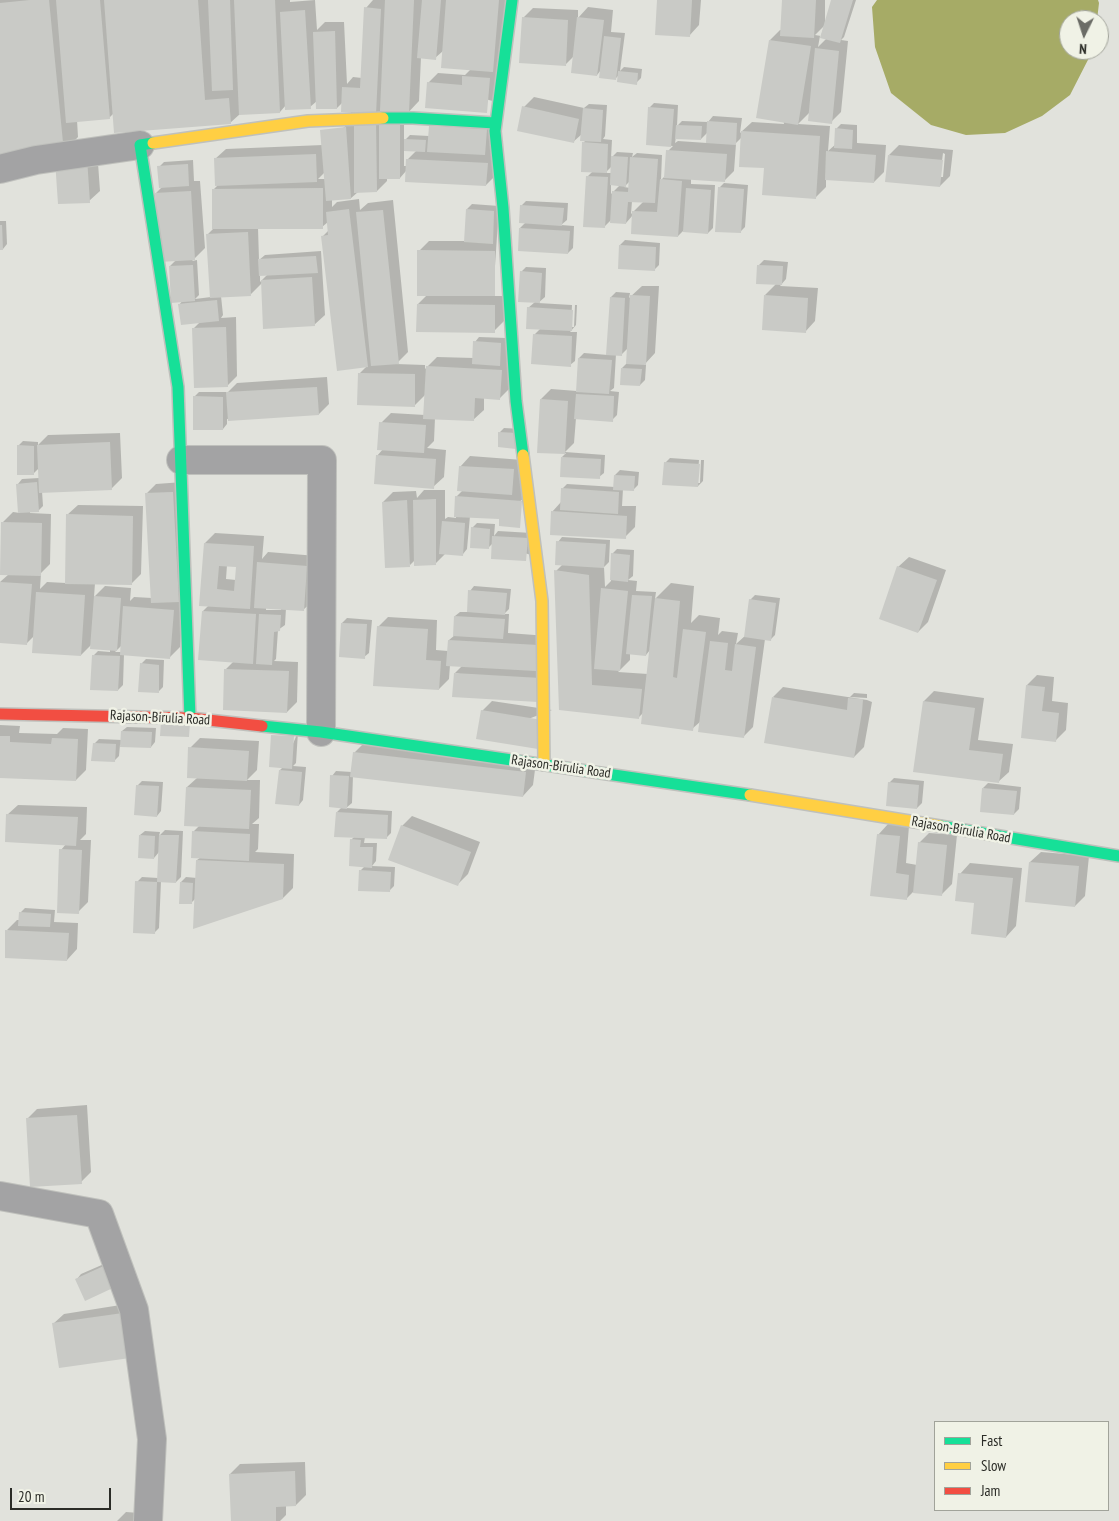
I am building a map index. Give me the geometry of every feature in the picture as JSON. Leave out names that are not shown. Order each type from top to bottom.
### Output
[{"type":"street","points":[[512,0],[495,123],[516,401],[542,601],[544,765]]},
{"type":"street","points":[[0,168],[36,160],[308,121],[413,118],[495,123]]},
{"type":"street","points":[[140,145],[178,387],[190,718]]},
{"type":"street","points":[[180,460],[322,460],[321,732]]},
{"type":"street","name":"Rajason-Birulia Road","points":[[0,714],[190,718],[321,732],[787,800],[1119,856]]},
{"type":"street","points":[[0,1196],[99,1214],[134,1310],[152,1438],[148,1521]]},
{"type":"shaded area","points":[[877,0],[1098,0],[1099,3],[1098,10],[1059,10],[1059,60],[1088,60],[1070,95],[1042,116],[1005,133],[966,135],[931,125],[891,93],[875,47],[872,7]]},
{"type":"building","points":[[49,0],[64,153],[0,159],[0,3]]},
{"type":"building","points":[[56,0],[100,0],[110,119],[66,123]]},
{"type":"building","points":[[104,0],[198,0],[205,100],[229,98],[231,124],[114,133]]},
{"type":"building","points":[[208,0],[230,0],[233,90],[212,91]]},
{"type":"building","points":[[234,0],[275,0],[280,113],[239,115]]},
{"type":"building","points":[[385,0],[414,0],[409,112],[380,111]]},
{"type":"building","points":[[422,0],[441,0],[436,60],[417,58]]},
{"type":"building","points":[[446,0],[499,0],[493,72],[441,68]]},
{"type":"building","points":[[657,0],[692,0],[690,37],[655,35]]},
{"type":"building","points":[[782,0],[816,0],[814,38],[780,36]]},
{"type":"building","points":[[831,0],[853,0],[840,43],[820,38]]},
{"type":"building","points":[[364,7],[381,9],[376,114],[341,112],[342,87],[360,88]]},
{"type":"building","points":[[305,10],[311,109],[285,110],[280,12]]},
{"type":"building","points":[[522,17],[568,20],[566,66],[519,63]]},
{"type":"building","points":[[577,17],[604,20],[597,76],[571,73]]},
{"type":"building","points":[[335,31],[337,109],[316,109],[313,32]]},
{"type":"building","points":[[604,36],[621,38],[616,80],[599,78]]},
{"type":"building","points":[[769,40],[811,46],[798,125],[756,118]]},
{"type":"building","points":[[815,48],[839,51],[832,124],[808,121]]},
{"type":"building","points":[[618,71],[638,73],[637,85],[617,82]]},
{"type":"building","points":[[462,76],[490,78],[487,113],[425,108],[427,82],[462,85]]},
{"type":"building","points":[[522,106],[579,119],[574,143],[517,131]]},
{"type":"building","points":[[648,107],[674,109],[671,147],[646,145]]},
{"type":"building","points":[[583,108],[603,110],[601,142],[580,141]]},
{"type":"building","points":[[379,121],[400,122],[400,179],[379,179]]},
{"type":"building","points":[[707,121],[737,123],[736,145],[706,143]]},
{"type":"building","points":[[376,122],[377,192],[354,193],[354,123]]},
{"type":"building","points":[[676,125],[702,126],[701,140],[675,139]]},
{"type":"building","points":[[429,126],[487,129],[485,155],[427,152]]},
{"type":"building","points":[[346,127],[351,199],[326,201],[320,130]]},
{"type":"building","points":[[835,128],[853,130],[852,149],[834,148]]},
{"type":"building","points":[[741,131],[820,136],[816,199],[762,195],[764,168],[739,167]]},
{"type":"building","points":[[404,139],[426,140],[425,152],[404,151]]},
{"type":"building","points":[[582,142],[608,144],[607,173],[581,172]]},
{"type":"building","points":[[666,150],[727,154],[725,182],[664,178]]},
{"type":"building","points":[[826,151],[876,155],[874,183],[825,180]]},
{"type":"building","points":[[316,154],[317,182],[215,186],[214,158]]},
{"type":"building","points":[[888,155],[943,160],[940,187],[885,182]]},
{"type":"building","points":[[611,156],[628,157],[626,187],[610,185]]},
{"type":"building","points":[[630,157],[658,159],[655,203],[628,202],[626,224],[610,223],[612,191],[628,192]]},
{"type":"building","points":[[87,158],[90,203],[58,204],[55,160]]},
{"type":"building","points":[[406,159],[488,163],[486,186],[405,182]]},
{"type":"building","points":[[188,164],[189,186],[159,188],[157,166]]},
{"type":"building","points":[[586,176],[608,177],[605,228],[583,227]]},
{"type":"building","points":[[660,179],[682,181],[678,237],[631,234],[632,211],[657,212]]},
{"type":"building","points":[[718,187],[744,189],[741,233],[715,232]]},
{"type":"building","points":[[323,188],[323,229],[212,229],[212,189]]},
{"type":"building","points":[[686,188],[711,190],[708,234],[683,232]]},
{"type":"building","points":[[191,191],[195,260],[159,262],[155,193]]},
{"type":"building","points":[[520,205],[564,208],[562,226],[519,223]]},
{"type":"building","points":[[349,209],[368,367],[337,371],[321,236],[328,235],[326,212]]},
{"type":"building","points":[[466,209],[494,211],[493,244],[464,242]]},
{"type":"building","points":[[383,210],[399,364],[371,366],[356,212]]},
{"type":"building","points":[[0,225],[2,225],[3,250],[0,250]]},
{"type":"building","points":[[519,228],[570,231],[568,254],[518,251]]},
{"type":"building","points":[[248,232],[251,296],[210,298],[206,234]]},
{"type":"building","points":[[619,245],[656,247],[655,271],[618,269]]},
{"type":"building","points":[[417,250],[495,251],[495,296],[417,296]]},
{"type":"building","points":[[316,256],[318,273],[259,276],[258,259]]},
{"type":"building","points":[[193,265],[195,301],[171,303],[169,266]]},
{"type":"building","points":[[757,265],[783,266],[782,285],[756,284]]},
{"type":"building","points":[[520,271],[542,273],[540,303],[518,302]]},
{"type":"building","points":[[312,277],[315,326],[263,329],[261,280]]},
{"type":"building","points":[[630,295],[650,296],[646,365],[626,364]]},
{"type":"building","points":[[764,295],[808,298],[806,333],[762,330]]},
{"type":"building","points":[[610,297],[625,298],[622,356],[606,355]]},
{"type":"building","points":[[217,300],[219,321],[181,325],[178,304]]},
{"type":"building","points":[[417,304],[495,305],[495,333],[416,332]]},
{"type":"building","points":[[527,307],[573,310],[572,331],[526,329]]},
{"type":"building","points":[[226,327],[228,387],[194,388],[192,328]]},
{"type":"building","points":[[533,334],[572,336],[571,367],[531,364]]},
{"type":"building","points":[[473,341],[501,343],[500,366],[472,364]]},
{"type":"building","points":[[578,358],[612,360],[609,394],[576,392]]},
{"type":"building","points":[[426,366],[502,370],[500,400],[475,398],[474,421],[423,419]]},
{"type":"building","points":[[621,368],[642,369],[640,386],[620,385]]},
{"type":"building","points":[[358,373],[415,374],[415,407],[357,405]]},
{"type":"building","points":[[317,387],[319,415],[228,421],[226,392]]},
{"type":"building","points":[[576,394],[614,396],[613,422],[574,419]]},
{"type":"building","points":[[193,396],[223,397],[223,430],[193,430]]},
{"type":"building","points":[[540,399],[568,401],[565,454],[537,453]]},
{"type":"building","points":[[379,422],[426,425],[424,453],[377,450]]},
{"type":"building","points":[[498,432],[517,433],[516,449],[498,447]]},
{"type":"building","points":[[110,442],[112,490],[39,493],[37,445]]},
{"type":"building","points":[[17,445],[34,446],[34,475],[17,475]]},
{"type":"building","points":[[376,455],[436,459],[434,489],[374,484]]},
{"type":"building","points":[[561,457],[601,459],[600,479],[560,477]]},
{"type":"building","points":[[664,462],[700,464],[698,487],[662,485]]},
{"type":"building","points":[[459,466],[514,469],[512,495],[457,491]]},
{"type":"building","points":[[614,475],[635,476],[634,491],[613,490]]},
{"type":"building","points":[[37,482],[39,512],[18,513],[16,484]]},
{"type":"building","points":[[561,488],[619,492],[618,514],[560,510]]},
{"type":"building","points":[[173,492],[179,602],[151,603],[145,493]]},
{"type":"building","points":[[455,496],[522,501],[520,528],[499,526],[499,519],[454,517]]},
{"type":"building","points":[[436,499],[436,565],[414,566],[413,500]]},
{"type":"building","points":[[407,500],[410,567],[385,568],[382,502]]},
{"type":"building","points":[[551,511],[627,516],[626,539],[550,535]]},
{"type":"building","points":[[66,514],[133,516],[132,585],[65,584]]},
{"type":"building","points":[[442,521],[465,523],[463,556],[439,554]]},
{"type":"building","points":[[1,522],[42,523],[41,576],[0,575]]},
{"type":"building","points":[[471,527],[490,529],[489,549],[470,548]]},
{"type":"building","points":[[492,536],[528,538],[526,561],[491,559]]},
{"type":"building","points":[[556,541],[606,544],[604,568],[555,565]]},
{"type":"building","points":[[204,543],[254,546],[250,609],[199,606]],"holes":[[[219,566],[236,567],[234,591],[217,589]]]},
{"type":"building","points":[[611,553],[630,555],[628,582],[610,580]]},
{"type":"building","points":[[257,562],[307,566],[304,611],[254,608]]},
{"type":"building","points":[[897,566],[937,580],[918,633],[879,619]]},
{"type":"building","points":[[554,570],[589,575],[592,685],[642,689],[639,719],[559,710]]},
{"type":"building","points":[[0,582],[32,584],[27,645],[0,643]]},
{"type":"building","points":[[601,588],[628,591],[620,671],[594,669]]},
{"type":"building","points":[[468,590],[507,593],[505,615],[467,612]]},
{"type":"building","points":[[36,592],[85,595],[81,656],[32,653]]},
{"type":"building","points":[[632,595],[652,596],[646,656],[626,654]]},
{"type":"building","points":[[94,596],[121,598],[117,651],[90,649]]},
{"type":"building","points":[[655,598],[680,601],[673,677],[677,678],[683,629],[706,632],[693,731],[641,724]]},
{"type":"building","points":[[749,599],[776,603],[771,641],[744,637]]},
{"type":"building","points":[[123,606],[174,610],[170,659],[120,655]]},
{"type":"building","points":[[202,611],[256,614],[253,664],[198,660]]},
{"type":"building","points":[[259,614],[281,615],[280,631],[274,632],[272,665],[256,664]]},
{"type":"building","points":[[454,616],[505,619],[503,639],[453,636]]},
{"type":"building","points":[[341,623],[367,624],[365,659],[339,657]]},
{"type":"building","points":[[377,626],[428,629],[426,660],[441,661],[439,690],[373,686]]},
{"type":"building","points":[[448,640],[538,645],[536,671],[446,666]]},
{"type":"building","points":[[710,641],[728,643],[725,670],[732,671],[735,644],[756,647],[744,738],[698,732]]},
{"type":"building","points":[[92,655],[120,656],[118,691],[90,690]]},
{"type":"building","points":[[140,663],[159,665],[159,693],[138,692]]},
{"type":"building","points":[[224,669],[289,671],[287,713],[223,710]]},
{"type":"building","points":[[454,673],[540,678],[538,702],[452,697]]},
{"type":"building","points":[[1026,685],[1045,687],[1042,711],[1059,713],[1056,742],[1021,738]]},
{"type":"building","points":[[772,697],[847,710],[848,698],[863,699],[854,758],[764,743]]},
{"type":"building","points":[[923,701],[975,708],[969,750],[1003,754],[999,783],[913,772]]},
{"type":"building","points":[[481,710],[542,720],[538,749],[476,739]]},
{"type":"building","points":[[161,721],[190,723],[189,737],[160,736]]},
{"type":"building","points":[[121,731],[152,732],[151,748],[120,747]]},
{"type":"building","points":[[271,735],[294,736],[292,769],[269,767]]},
{"type":"building","points":[[0,736],[10,736],[10,742],[51,744],[52,738],[78,739],[76,781],[0,778]]},
{"type":"building","points":[[93,743],[116,744],[115,762],[91,761]]},
{"type":"building","points":[[188,747],[249,751],[247,781],[187,778]]},
{"type":"building","points":[[353,752],[526,772],[523,797],[350,777]]},
{"type":"building","points":[[279,770],[302,772],[299,806],[275,804]]},
{"type":"building","points":[[330,775],[349,776],[347,809],[329,807]]},
{"type":"building","points":[[888,782],[919,785],[917,809],[886,806]]},
{"type":"building","points":[[136,785],[159,786],[157,817],[134,815]]},
{"type":"building","points":[[186,787],[251,790],[249,829],[184,826]]},
{"type":"building","points":[[982,788],[1017,791],[1014,815],[980,812]]},
{"type":"building","points":[[336,812],[388,815],[387,839],[334,837]]},
{"type":"building","points":[[6,814],[78,817],[76,846],[5,842]]},
{"type":"building","points":[[401,825],[471,852],[458,886],[388,860]]},
{"type":"building","points":[[192,831],[250,834],[249,861],[191,858]]},
{"type":"building","points":[[877,834],[900,836],[896,873],[909,875],[907,900],[870,896]]},
{"type":"building","points":[[139,835],[155,836],[154,859],[138,858]]},
{"type":"building","points":[[159,835],[179,835],[176,883],[157,882]]},
{"type":"building","points":[[350,839],[361,840],[360,847],[373,847],[372,868],[349,866]]},
{"type":"building","points":[[918,842],[947,845],[942,896],[913,893]]},
{"type":"building","points":[[59,849],[82,850],[79,914],[57,913]]},
{"type":"building","points":[[196,860],[284,864],[283,899],[193,929]]},
{"type":"building","points":[[1029,862],[1079,866],[1075,907],[1025,902]]},
{"type":"building","points":[[359,870],[391,872],[390,892],[358,891]]},
{"type":"building","points":[[958,873],[1013,878],[1006,938],[971,934],[974,903],[955,901]]},
{"type":"building","points":[[135,881],[157,882],[155,934],[133,933]]},
{"type":"building","points":[[180,882],[193,883],[192,904],[179,904]]},
{"type":"building","points":[[19,912],[51,914],[50,927],[18,926]]},
{"type":"building","points":[[5,930],[69,933],[67,961],[5,958]]},
{"type":"building","points":[[77,1115],[82,1184],[30,1187],[26,1118]]},
{"type":"building","points":[[106,1265],[115,1287],[85,1301],[75,1279]]},
{"type":"building","points":[[123,1313],[130,1358],[59,1368],[52,1323]]},
{"type":"building","points":[[295,1471],[296,1506],[276,1507],[276,1521],[231,1521],[229,1474]]},
{"type":"traffic: fast","points":[[512,0],[495,131],[503,208],[516,401],[523,455]]},
{"type":"traffic: fast","points":[[383,118],[495,123]]},
{"type":"traffic: fast","points":[[153,143],[140,145],[178,387],[190,718]]},
{"type":"traffic: fast","points":[[262,726],[321,732],[750,795]]},
{"type":"traffic: fast","points":[[940,826],[1119,856]]},
{"type":"traffic: slow","points":[[153,143],[308,121],[383,118]]},
{"type":"traffic: slow","points":[[523,455],[542,601],[544,765]]},
{"type":"traffic: slow","points":[[750,795],[940,826]]},
{"type":"traffic: jam","points":[[0,714],[190,718],[262,726]]}]
